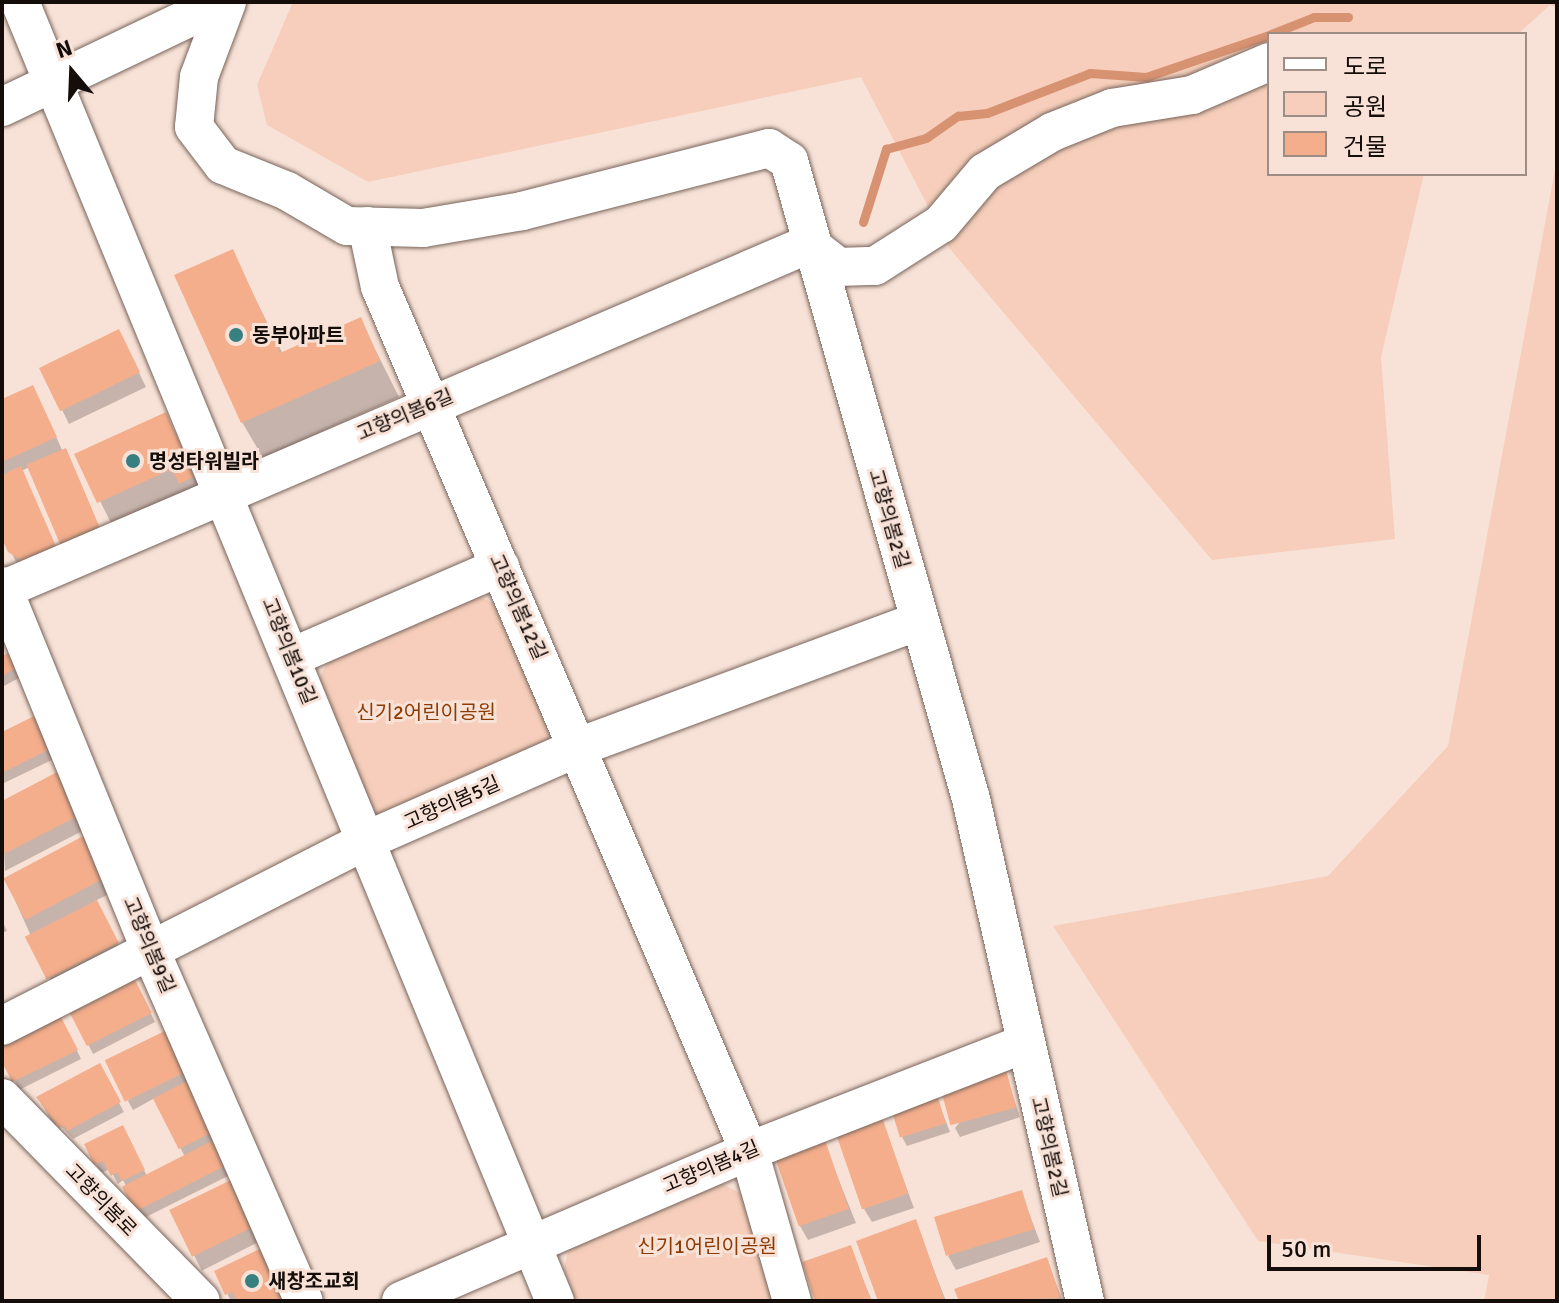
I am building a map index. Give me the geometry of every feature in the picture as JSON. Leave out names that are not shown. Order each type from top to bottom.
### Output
[{"type":"street","name":"고향의봄10길","points":[[20,2],[555,1301]]},
{"type":"street","points":[[2,107],[54,86],[224,2]]},
{"type":"street","points":[[224,2],[199,77],[194,127],[223,165],[287,191],[347,226],[367,226]]},
{"type":"street","points":[[809,244],[838,267],[875,266],[941,224],[985,172],[1052,132],[1112,108],[1192,95],[1267,63]]},
{"type":"street","name":"고향의봄2길","points":[[367,226],[423,228],[522,211],[769,148],[789,161],[809,244],[971,799],[1024,1044],[1085,1301]]},
{"type":"street","name":"고향의봄12길","points":[[367,226],[380,287],[581,746],[749,1151],[792,1301]]},
{"type":"street","name":"고향의봄6길","points":[[2,588],[809,244]]},
{"type":"street","points":[[292,657],[500,567]]},
{"type":"street","name":"고향의봄9길","points":[[2,588],[149,947],[304,1301]]},
{"type":"street","name":"고향의봄5길","points":[[2,1026],[149,947],[365,841],[581,746],[919,621]]},
{"type":"street","name":"고향의봄4길","points":[[401,1301],[532,1241],[749,1151],[1024,1044]]},
{"type":"street","name":"고향의봄로","points":[[2,1098],[201,1301]]},
{"type":"green space","points":[[293,2],[1557,2],[1557,7],[1550,5],[1520,32],[1267,32],[1267,176],[1424,176],[1381,357],[1395,539],[1212,560],[950,249],[861,77],[368,182],[267,125],[257,85]]},
{"type":"green space","points":[[1557,159],[1557,1301],[1484,1301],[1489,1275],[1258,1241],[1053,926],[1328,876],[1448,746]]},
{"type":"green space","name":"신기2어린이공원","points":[[479,596],[509,612],[552,722],[548,752],[396,820],[371,812],[316,685],[328,661]]},
{"type":"green space","name":"신기1어린이공원","points":[[719,1182],[751,1199],[783,1301],[576,1301],[564,1270],[570,1243]]},
{"type":"building","name":"동부아파트","points":[[233,249],[280,353],[361,317],[380,361],[241,423],[174,275]]},
{"type":"building","points":[[119,329],[140,372],[60,411],[39,368]]},
{"type":"building","points":[[33,385],[57,437],[2,462],[2,399]]},
{"type":"building","name":"명성타워빌라","points":[[166,412],[195,476],[179,484],[172,469],[97,503],[74,454]]},
{"type":"building","points":[[66,448],[101,531],[62,548],[26,465]]},
{"type":"building","points":[[21,466],[58,551],[27,564],[8,552],[2,539],[2,475]]},
{"type":"building","points":[[8,653],[16,668],[2,676],[2,656]]},
{"type":"building","points":[[34,716],[50,749],[2,773],[2,732]]},
{"type":"building","points":[[59,771],[82,814],[2,855],[2,801]]},
{"type":"building","points":[[89,833],[111,874],[25,920],[3,879]]},
{"type":"building","points":[[97,900],[119,943],[47,980],[25,937]]},
{"type":"building","points":[[135,980],[152,1013],[87,1046],[70,1013]]},
{"type":"building","points":[[61,1017],[78,1050],[12,1082],[2,1062],[2,1046]]},
{"type":"building","points":[[173,1027],[193,1068],[125,1102],[105,1060]]},
{"type":"building","points":[[100,1063],[121,1102],[67,1131],[64,1126],[59,1128],[36,1097]]},
{"type":"building","points":[[1005,1066],[1016,1108],[950,1125],[939,1084]]},
{"type":"building","points":[[193,1078],[219,1129],[179,1149],[153,1098]]},
{"type":"building","points":[[935,1088],[946,1123],[900,1137],[889,1102]]},
{"type":"building","points":[[882,1117],[908,1194],[862,1210],[836,1133]]},
{"type":"building","points":[[123,1125],[145,1170],[122,1181],[117,1172],[111,1176],[103,1161],[94,1165],[84,1144]]},
{"type":"building","points":[[825,1140],[849,1209],[799,1226],[775,1157]]},
{"type":"building","points":[[212,1141],[225,1166],[135,1212],[122,1187]]},
{"type":"building","points":[[233,1179],[256,1226],[192,1257],[169,1210]]},
{"type":"building","points":[[1022,1190],[1034,1229],[946,1256],[934,1217]]},
{"type":"building","points":[[916,1219],[944,1299],[878,1301],[856,1241]]},
{"type":"building","name":"새창조교회","points":[[268,1245],[288,1301],[237,1301],[233,1292],[225,1295],[214,1271]]},
{"type":"building","points":[[851,1245],[871,1301],[815,1301],[802,1262]]},
{"type":"building","points":[[1047,1257],[1061,1298],[959,1301],[954,1289]]},
{"type":"waterway","points":[[1276,32],[1314,17],[1348,17]]},
{"type":"waterway","points":[[863,222],[886,149],[926,138],[958,116],[987,113],[1090,73],[1146,77],[1267,36]]},
{"type":"place","name":"동부아파트","points":[[236,335]]},
{"type":"place","name":"명성타워빌라","points":[[133,461]]},
{"type":"place","name":"새창조교회","points":[[252,1281]]}]
